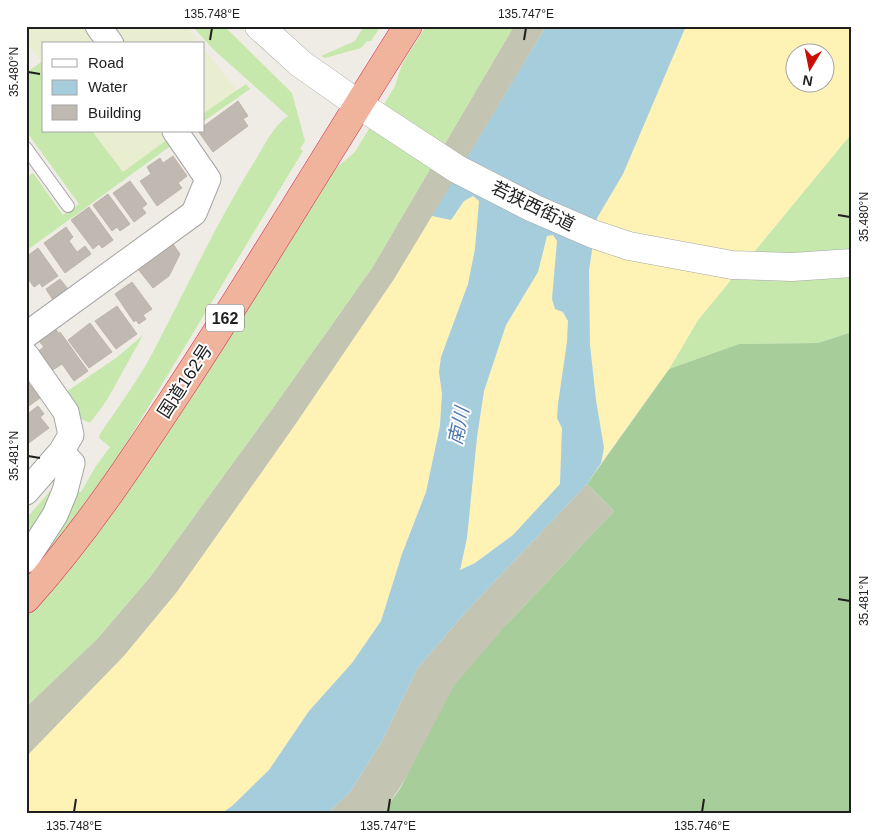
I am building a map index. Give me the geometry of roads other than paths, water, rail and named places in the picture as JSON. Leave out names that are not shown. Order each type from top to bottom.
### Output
[{"type":"highway","name":"国道162号","points":[[26,599],[81,533],[367,110],[408,26]]},
{"type":"street","points":[[98,26],[110,42]]},
{"type":"street","name":"若狭西街道","points":[[259,26],[302,64],[367,110],[457,169],[564,222],[628,246],[732,265],[792,267],[852,263]]},
{"type":"street","points":[[26,335],[194,213],[208,180],[176,132]]},
{"type":"street","points":[[26,355],[66,412],[71,435],[61,452],[26,492]]},
{"type":"street","points":[[26,560],[55,514],[65,491],[72,463],[61,452]]},
{"type":"lane","points":[[26,148],[68,206]]},
{"type":"water","name":"南川","points":[[546,26],[686,26],[623,174],[597,218],[589,270],[590,345],[604,448],[601,463],[587,484],[463,615],[417,669],[382,741],[350,792],[328,813],[222,813],[232,806],[269,770],[309,711],[352,663],[381,621],[402,554],[426,492],[440,426],[442,394],[439,372],[441,357],[468,284],[475,249],[479,201],[473,196],[464,201],[451,220],[432,216]],"holes":[[[553,235],[557,241],[552,299],[555,309],[563,312],[568,321],[557,418],[562,428],[560,484],[513,535],[475,563],[460,570],[467,538],[477,437],[484,391],[506,325],[538,272],[547,236]]]}]
